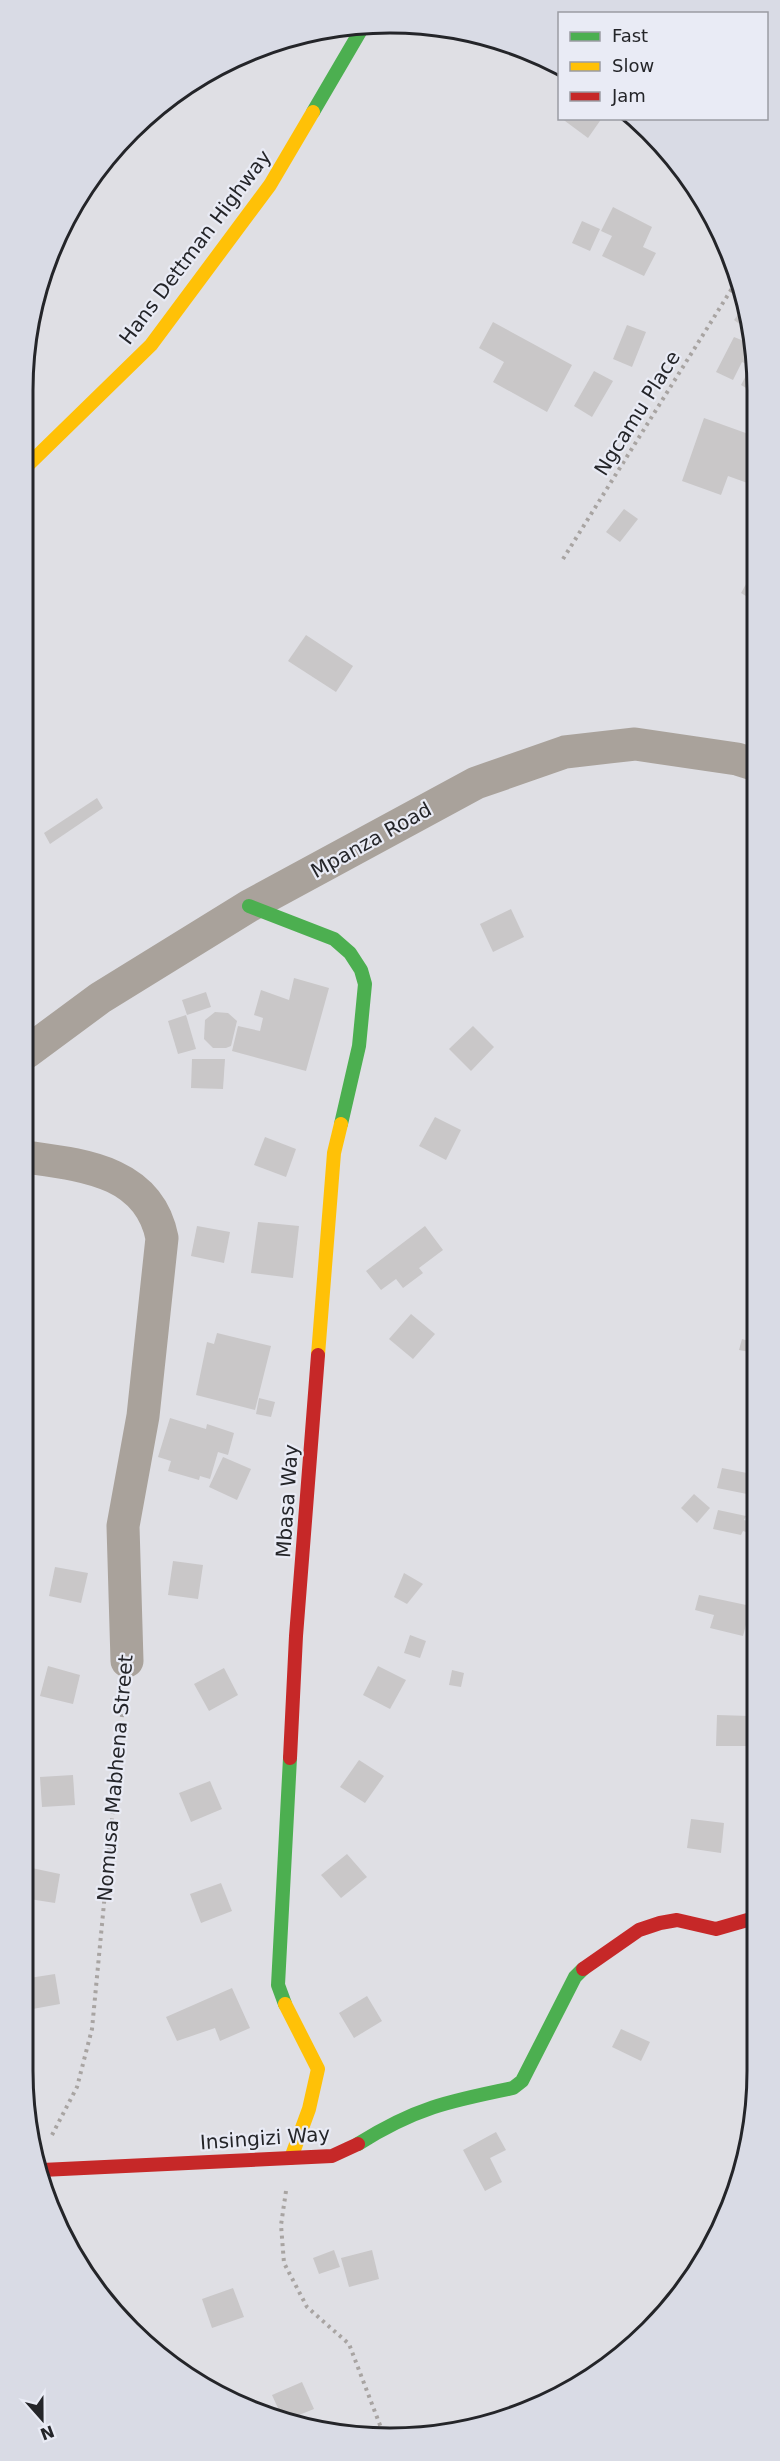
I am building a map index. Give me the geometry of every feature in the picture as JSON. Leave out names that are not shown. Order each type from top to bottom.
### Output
[{"type":"street","name":"Hans Dettman Highway","points":[[33,460],[150,345],[270,185],[358,35]]},
{"type":"street","name":"Mpanza Road","points":[[33,1048],[100,998],[249,906],[476,783],[565,752],[635,744],[747,762]]},
{"type":"street","name":"Mbasa Way","points":[[249,906],[334,939],[350,953],[361,970],[365,984],[359,1046],[333,1163],[296,1636],[278,1985],[289,2016],[307,2043],[318,2069],[309,2109],[291,2158]]},
{"type":"street","name":"Nomusa Mabhena Street","points":[[33,1158],[75,1164],[114,1176],[143,1196],[158,1217],[162,1238],[143,1416],[123,1526],[127,1661]]},
{"type":"street","name":"Insingizi Way","points":[[47,2170],[332,2156],[345,2152],[400,2118],[430,2107],[513,2088],[528,2073],[575,1977],[596,1958],[639,1930],[677,1920],[716,1929],[747,1920]]},
{"type":"path","name":"Ngcamu Place","points":[[563,559],[732,288]]},
{"type":"path","name":"Nomusa Mabhena Street","points":[[48,2141],[77,2087],[93,2029],[127,1661]]},
{"type":"path","points":[[291,2158],[281,2225],[284,2263],[307,2307],[349,2344],[381,2428]]},
{"type":"building","points":[[564,120],[601,120],[588,138]]},
{"type":"building","points":[[613,207],[652,227],[643,247],[656,253],[644,276],[602,256],[612,236],[601,231]]},
{"type":"building","points":[[582,221],[600,229],[590,251],[572,243]]},
{"type":"building","points":[[739,314],[741,325],[734,320]]},
{"type":"building","points":[[493,322],[572,365],[547,412],[493,382],[504,362],[479,348]]},
{"type":"building","points":[[627,325],[646,332],[632,367],[613,359]]},
{"type":"building","points":[[734,337],[744,341],[746,364],[742,362],[733,380],[716,372]]},
{"type":"building","points":[[594,371],[613,381],[592,417],[574,406]]},
{"type":"building","points":[[746,375],[747,388],[741,385]]},
{"type":"building","points":[[704,418],[747,433],[747,483],[728,476],[721,495],[682,481]]},
{"type":"building","points":[[624,509],[638,519],[620,542],[606,532]]},
{"type":"building","points":[[747,582],[747,597],[741,593]]},
{"type":"building","points":[[306,635],[353,666],[336,692],[288,661]]},
{"type":"building","points":[[97,798],[103,808],[50,844],[44,833]]},
{"type":"building","points":[[511,909],[524,937],[493,952],[480,924]]},
{"type":"building","points":[[294,978],[329,988],[306,1071],[232,1051],[238,1026],[260,1031],[263,1018],[254,1015],[261,990],[289,1000]]},
{"type":"building","points":[[206,992],[211,1007],[187,1015],[182,1000]]},
{"type":"building","points":[[215,1012],[228,1013],[237,1021],[231,1046],[226,1048],[213,1048],[204,1039],[205,1020]]},
{"type":"building","points":[[186,1015],[196,1049],[178,1054],[168,1021]]},
{"type":"building","points":[[473,1026],[494,1047],[471,1071],[449,1049]]},
{"type":"building","points":[[192,1059],[225,1059],[223,1089],[191,1088]]},
{"type":"building","points":[[435,1117],[461,1130],[446,1160],[419,1146]]},
{"type":"building","points":[[265,1137],[296,1149],[286,1177],[254,1165]]},
{"type":"building","points":[[258,1222],[299,1226],[293,1278],[251,1273]]},
{"type":"building","points":[[197,1226],[230,1232],[224,1263],[191,1256]]},
{"type":"building","points":[[425,1226],[443,1250],[419,1268],[423,1273],[403,1288],[396,1279],[381,1290],[366,1271]]},
{"type":"building","points":[[411,1314],[435,1334],[413,1359],[389,1339]]},
{"type":"building","points":[[217,1333],[271,1346],[255,1410],[196,1395],[207,1342],[214,1344]]},
{"type":"building","points":[[742,1339],[747,1340],[747,1351],[739,1350]]},
{"type":"building","points":[[259,1398],[275,1402],[271,1417],[256,1414]]},
{"type":"building","points":[[170,1418],[206,1429],[207,1424],[234,1433],[228,1455],[218,1452],[210,1479],[200,1476],[199,1480],[168,1471],[171,1461],[158,1457]]},
{"type":"building","points":[[223,1457],[251,1469],[237,1500],[209,1487]]},
{"type":"building","points":[[722,1468],[747,1473],[747,1494],[717,1488]]},
{"type":"building","points":[[694,1494],[710,1508],[697,1523],[681,1508]]},
{"type":"building","points":[[718,1510],[746,1516],[744,1520],[747,1521],[746,1532],[743,1531],[741,1535],[713,1529]]},
{"type":"building","points":[[173,1561],[203,1565],[198,1599],[168,1595]]},
{"type":"building","points":[[55,1567],[88,1573],[81,1603],[49,1596]]},
{"type":"building","points":[[404,1573],[423,1584],[407,1604],[394,1597]]},
{"type":"building","points":[[699,1595],[747,1605],[747,1621],[743,1636],[710,1628],[714,1615],[695,1610]]},
{"type":"building","points":[[410,1635],[426,1641],[420,1658],[404,1653]]},
{"type":"building","points":[[48,1666],[80,1675],[73,1704],[40,1696]]},
{"type":"building","points":[[378,1666],[406,1680],[390,1709],[363,1695]]},
{"type":"building","points":[[224,1668],[238,1695],[209,1711],[194,1684]]},
{"type":"building","points":[[452,1670],[464,1673],[461,1687],[449,1685]]},
{"type":"building","points":[[717,1715],[747,1716],[747,1746],[716,1746]]},
{"type":"building","points":[[359,1760],[384,1776],[365,1803],[340,1787]]},
{"type":"building","points":[[73,1775],[75,1805],[42,1807],[40,1777]]},
{"type":"building","points":[[210,1781],[222,1809],[191,1822],[179,1793]]},
{"type":"building","points":[[691,1819],[724,1823],[721,1853],[687,1848]]},
{"type":"building","points":[[347,1854],[367,1877],[341,1898],[321,1875]]},
{"type":"building","points":[[33,1868],[60,1874],[55,1903],[33,1900]]},
{"type":"building","points":[[221,1883],[232,1911],[201,1923],[190,1894]]},
{"type":"building","points":[[55,1974],[60,2004],[33,2009],[33,1977]]},
{"type":"building","points":[[232,1988],[250,2028],[220,2041],[215,2028],[177,2041],[166,2017]]},
{"type":"building","points":[[367,1996],[382,2021],[354,2038],[339,2013]]},
{"type":"building","points":[[621,2029],[650,2042],[641,2061],[612,2047]]},
{"type":"building","points":[[496,2132],[506,2150],[490,2158],[502,2182],[485,2191],[463,2150]]},
{"type":"building","points":[[334,2250],[340,2267],[319,2274],[313,2258]]},
{"type":"building","points":[[372,2250],[379,2279],[349,2287],[341,2258]]},
{"type":"building","points":[[233,2288],[244,2317],[212,2328],[202,2299]]},
{"type":"building","points":[[302,2382],[314,2409],[297,2416],[279,2410],[272,2395]]},
{"type":"traffic: fast","points":[[313,112],[358,35]]},
{"type":"traffic: fast","points":[[249,906],[334,939],[350,953],[361,970],[365,984],[359,1046],[341,1124]]},
{"type":"traffic: fast","points":[[285,2004],[278,1985],[290,1758]]},
{"type":"traffic: fast","points":[[358,2144],[397,2122],[433,2107],[513,2088],[522,2081],[575,1977],[583,1969]]},
{"type":"traffic: slow","points":[[33,460],[151,345],[270,185],[313,112]]},
{"type":"traffic: slow","points":[[318,1355],[334,1153],[341,1124]]},
{"type":"traffic: slow","points":[[285,2004],[318,2069],[309,2109],[291,2158]]},
{"type":"traffic: jam","points":[[290,1758],[296,1636],[318,1355]]},
{"type":"traffic: jam","points":[[583,1969],[639,1930],[660,1923],[677,1920],[716,1929],[747,1920]]},
{"type":"traffic: jam","points":[[47,2170],[332,2156],[358,2144]]}]
